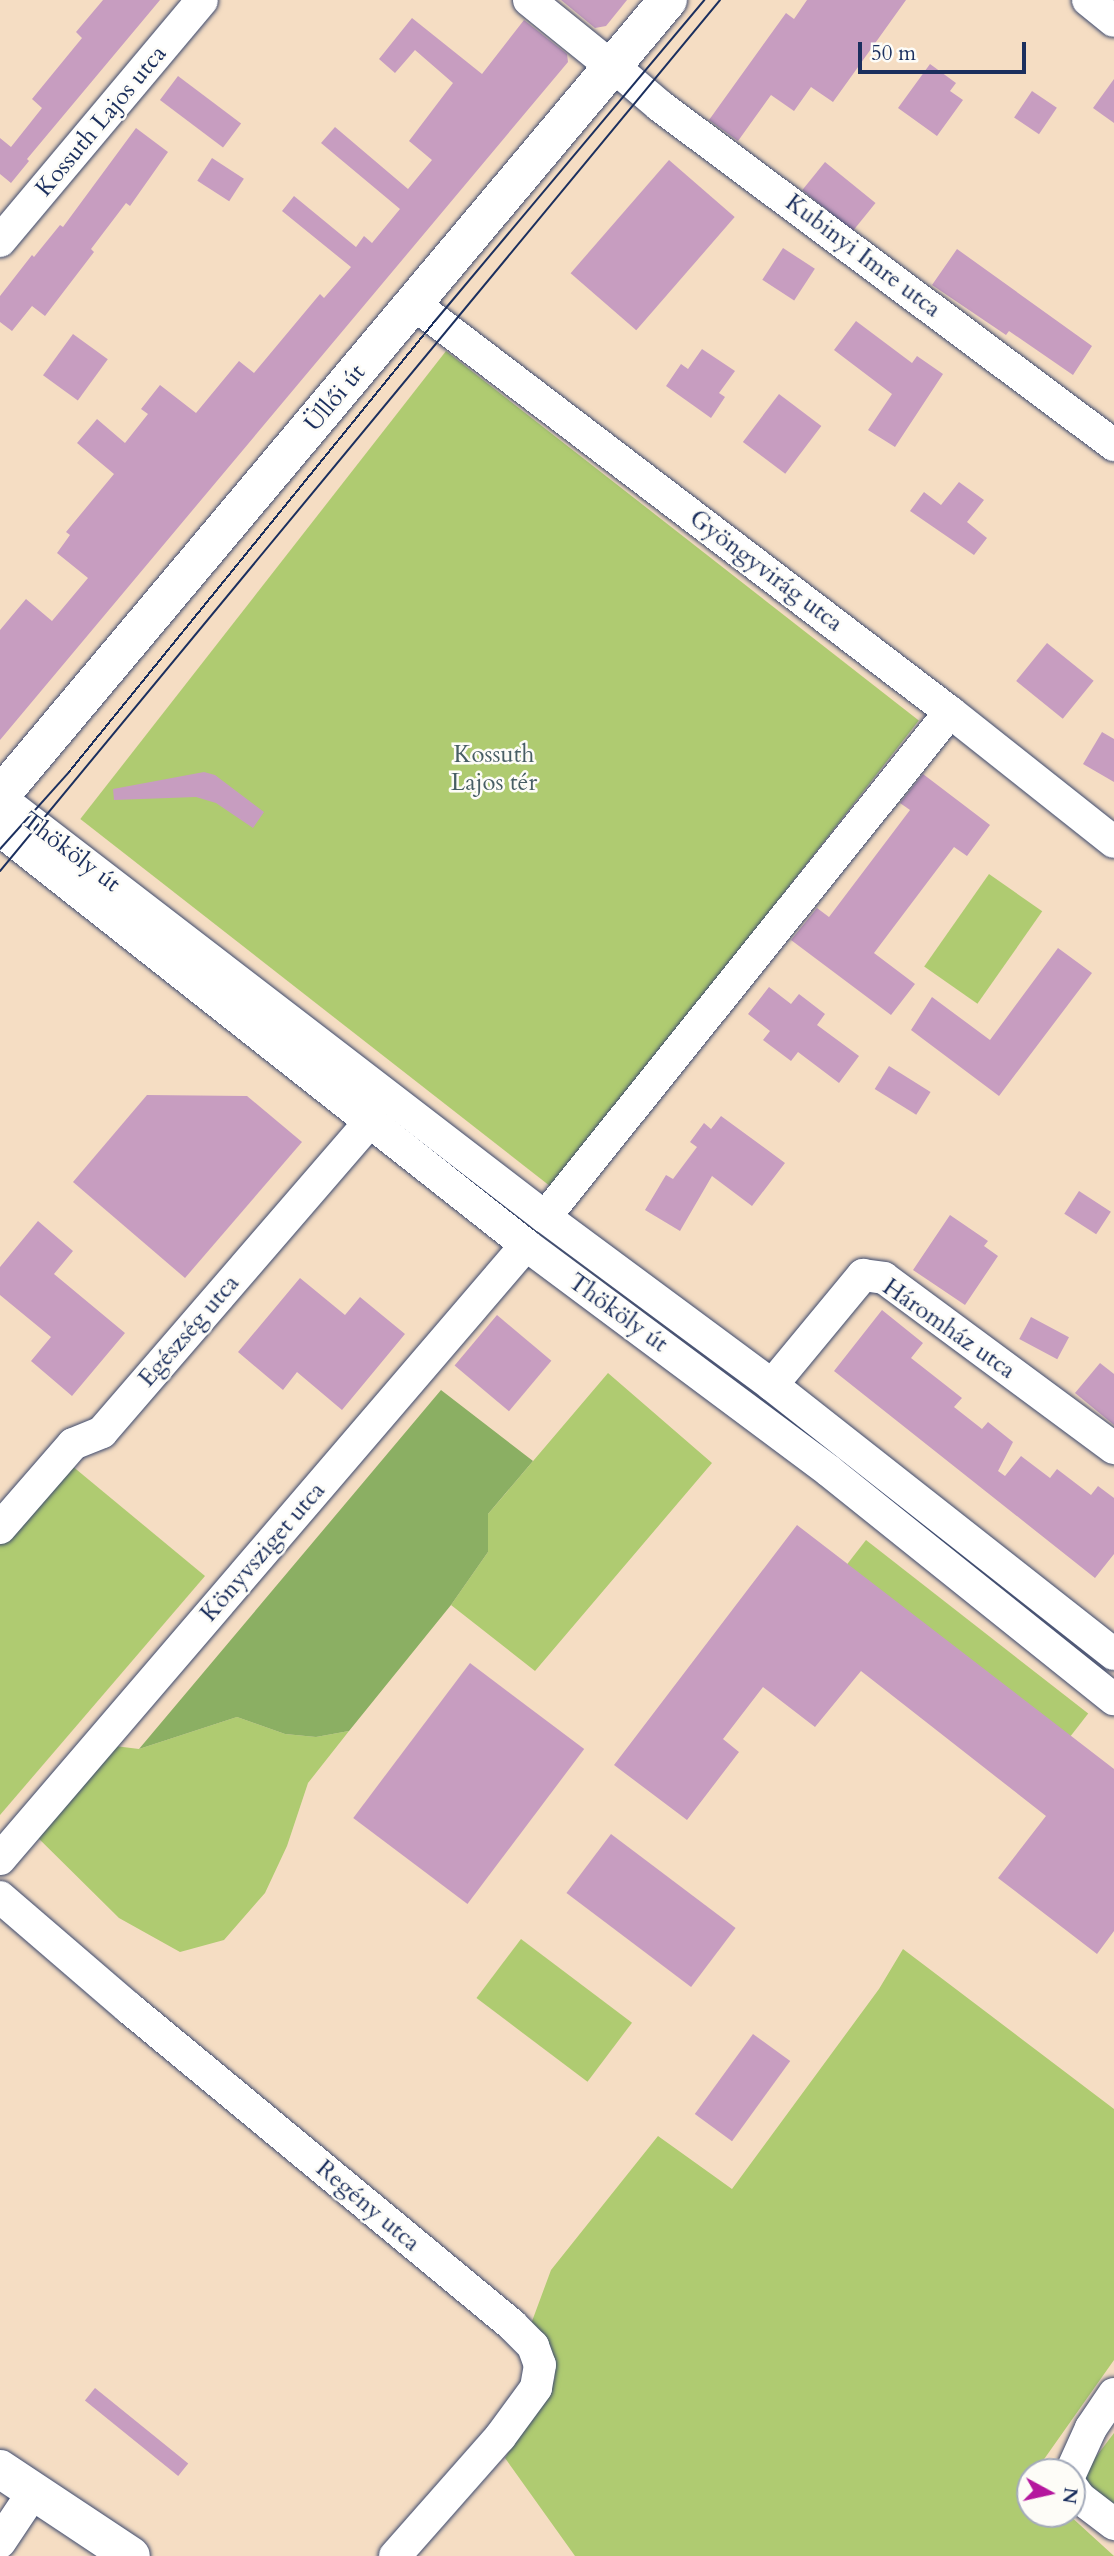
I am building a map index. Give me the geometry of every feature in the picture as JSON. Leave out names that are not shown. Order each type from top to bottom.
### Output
[{"type":"main road","name":"Üllői út","points":[[0,798],[668,0]]},
{"type":"main road","points":[[0,2469],[131,2556]]},
{"type":"street","name":"Kossuth Lajos utca","points":[[0,241],[202,0]]},
{"type":"street","name":"Kubinyi Imre utca","points":[[530,0],[642,93],[1114,445]]},
{"type":"street","points":[[1088,0],[1114,21]]},
{"type":"street","name":"Gyöngyvirág utca","points":[[414,304],[950,712],[1114,842]]},
{"type":"street","points":[[545,1217],[950,712]]},
{"type":"street","name":"Thököly út","points":[[0,798],[10,838],[133,917],[545,1217],[772,1385],[1114,1654]]},
{"type":"street","name":"Thököly út","points":[[133,917],[370,1122],[526,1245],[829,1471],[1113,1698]]},
{"type":"street","name":"Egészség utca","points":[[0,1528],[74,1444],[103,1432],[370,1122]]},
{"type":"street","name":"Könyvsziget utca","points":[[0,1859],[526,1245]]},
{"type":"street","name":"Háromház utca","points":[[772,1385],[863,1275],[884,1278],[1114,1448]]},
{"type":"street","name":"Regény utca","points":[[0,1897],[139,2017],[512,2325],[533,2346],[540,2365],[537,2388],[500,2437],[395,2556]]},
{"type":"street","points":[[1077,2458],[1091,2428],[1114,2394]]},
{"type":"street","points":[[0,2542],[34,2491]]},
{"type":"street","points":[[1086,2503],[1114,2524]]},
{"type":"green space","name":"Kossuth Lajos tér","points":[[446,351],[919,720],[553,1188],[80,819]]},
{"type":"green space","points":[[989,874],[1042,911],[977,1004],[924,967]]},
{"type":"green space","points":[[608,1373],[712,1463],[535,1671],[451,1605],[488,1552],[488,1514]]},
{"type":"green space","points":[[441,1390],[533,1461],[488,1514],[488,1552],[451,1605],[349,1731],[316,1737],[285,1734],[237,1717],[139,1749]]},
{"type":"green space","points":[[71,1465],[205,1576],[0,1815],[0,1545]]},
{"type":"green space","points":[[866,1540],[1088,1714],[1069,1738],[847,1564]]},
{"type":"green space","points":[[237,1717],[285,1734],[316,1737],[349,1731],[308,1783],[287,1846],[265,1893],[224,1940],[180,1952],[119,1918],[27,1827],[99,1744],[139,1749]]},
{"type":"green space","points":[[521,1939],[632,2023],[587,2082],[476,1998]]},
{"type":"green space","points":[[903,1949],[1114,2109],[1114,2360],[1045,2458],[1016,2458],[1016,2528],[1083,2528],[1114,2556],[575,2556],[505,2458],[555,2378],[531,2324],[551,2270],[658,2136],[732,2189],[879,1989]]},
{"type":"green space","points":[[1114,2433],[1114,2504],[1086,2483],[1086,2470]]},
{"type":"building","points":[[103,0],[160,0],[27,159],[29,161],[11,183],[0,174],[0,138],[11,147],[42,108],[32,99],[82,38],[76,32]]},
{"type":"building","points":[[561,0],[627,0],[606,26],[595,28]]},
{"type":"building","points":[[807,0],[906,0],[833,102],[811,87],[794,111],[771,95],[738,141],[709,120],[786,13],[794,19]]},
{"type":"building","points":[[412,18],[482,74],[524,20],[567,54],[568,62],[0,740],[0,630],[26,599],[52,621],[88,578],[57,553],[70,535],[66,532],[114,474],[77,443],[97,419],[125,443],[148,414],[141,409],[160,385],[196,413],[239,361],[254,373],[320,294],[324,298],[351,267],[282,211],[294,196],[356,247],[364,236],[372,243],[400,209],[321,143],[335,127],[408,189],[432,160],[409,141],[453,83],[415,50],[395,73],[379,59]]},
{"type":"building","points":[[930,64],[956,83],[950,91],[963,100],[937,136],[898,108]]},
{"type":"building","points":[[178,76],[241,124],[223,148],[160,100]]},
{"type":"building","points":[[1114,79],[1114,123],[1093,108]]},
{"type":"building","points":[[1032,91],[1057,108],[1039,134],[1014,118]]},
{"type":"building","points":[[136,128],[168,152],[130,206],[126,203],[91,249],[94,252],[45,316],[32,306],[12,331],[0,322],[0,296],[32,255],[34,257],[60,225],[63,227]]},
{"type":"building","points":[[212,158],[244,179],[229,201],[197,181]]},
{"type":"building","points":[[669,160],[735,217],[636,330],[571,273]]},
{"type":"building","points":[[825,162],[876,203],[853,231],[802,190]]},
{"type":"building","points":[[783,248],[815,269],[794,301],[762,280]]},
{"type":"building","points":[[957,249],[1092,346],[1073,375],[1009,331],[1006,335],[932,285]]},
{"type":"building","points":[[856,321],[912,363],[917,356],[943,374],[895,447],[868,430],[892,394],[834,350]]},
{"type":"building","points":[[73,334],[108,359],[78,401],[43,375]]},
{"type":"building","points":[[702,349],[735,371],[719,393],[725,397],[711,418],[666,386],[681,364],[688,369]]},
{"type":"building","points":[[779,394],[821,426],[785,474],[743,442]]},
{"type":"building","points":[[959,482],[984,500],[967,522],[987,538],[974,555],[910,511],[924,492],[941,505]]},
{"type":"building","points":[[1047,643],[1094,681],[1063,719],[1016,681]]},
{"type":"building","points":[[1102,732],[1114,739],[1114,782],[1083,764]]},
{"type":"building","points":[[204,772],[215,775],[264,812],[253,828],[216,803],[196,797],[114,800],[113,789]]},
{"type":"building","points":[[923,774],[990,825],[967,856],[954,847],[874,953],[915,984],[891,1015],[791,940],[817,908],[829,917],[910,810],[900,803]]},
{"type":"building","points":[[1058,948],[1092,973],[999,1096],[911,1030],[932,997],[990,1040]]},
{"type":"building","points":[[769,987],[791,1004],[799,994],[825,1014],[817,1025],[859,1056],[839,1083],[798,1052],[791,1061],[763,1040],[770,1031],[748,1014]]},
{"type":"building","points":[[889,1066],[931,1092],[916,1115],[875,1089]]},
{"type":"building","points":[[147,1095],[247,1096],[302,1142],[185,1278],[73,1182]]},
{"type":"building","points":[[721,1116],[785,1163],[752,1206],[712,1176],[680,1231],[645,1210],[666,1175],[673,1179],[697,1147],[690,1142],[704,1123],[711,1129]]},
{"type":"building","points":[[1079,1191],[1111,1212],[1096,1234],[1064,1214]]},
{"type":"building","points":[[950,1215],[988,1241],[984,1246],[998,1256],[965,1305],[913,1270]]},
{"type":"building","points":[[38,1221],[73,1251],[54,1274],[125,1333],[72,1396],[31,1361],[51,1337],[0,1295],[0,1267]]},
{"type":"building","points":[[300,1278],[345,1315],[360,1297],[405,1334],[342,1410],[297,1372],[283,1390],[238,1352]]},
{"type":"building","points":[[882,1310],[923,1343],[911,1358],[962,1398],[954,1407],[982,1429],[988,1422],[1013,1442],[998,1471],[1005,1476],[1021,1456],[1050,1478],[1057,1469],[1091,1495],[1098,1486],[1114,1498],[1114,1554],[1095,1578],[834,1371]]},
{"type":"building","points":[[497,1315],[551,1361],[509,1411],[455,1366]]},
{"type":"building","points":[[1031,1317],[1069,1337],[1057,1359],[1019,1339]]},
{"type":"building","points":[[1100,1363],[1114,1374],[1114,1425],[1075,1393]]},
{"type":"building","points":[[797,1525],[1114,1769],[1114,1931],[1097,1954],[998,1878],[1046,1816],[861,1671],[815,1727],[763,1687],[723,1739],[739,1752],[687,1820],[614,1765]]},
{"type":"building","points":[[470,1663],[584,1749],[467,1904],[353,1818]]},
{"type":"building","points":[[611,1834],[736,1928],[691,1987],[566,1893]]},
{"type":"building","points":[[753,2034],[790,2061],[732,2141],[695,2114]]},
{"type":"building","points":[[95,2388],[188,2464],[178,2476],[85,2400]]},
{"type":"tram line","points":[[0,849],[69,772],[435,321],[704,0]]},
{"type":"tram line","points":[[0,871],[720,0]]}]
